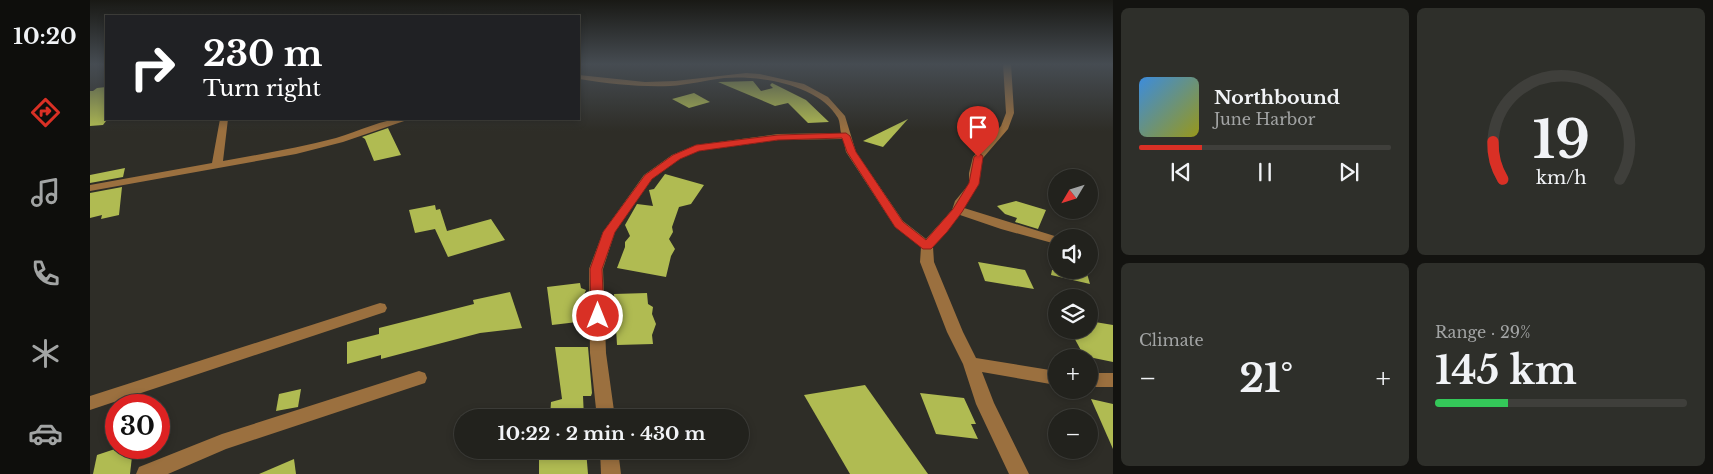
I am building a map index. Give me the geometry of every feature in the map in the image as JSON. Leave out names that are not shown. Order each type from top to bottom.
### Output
[{"type":"street","points":[[801,86],[825,99],[842,118],[851,152],[899,224],[927,246]]},
{"type":"street","points":[[1008,86],[1010,113],[1000,134],[978,157],[974,184],[958,210],[943,230],[927,246],[927,262],[955,332],[971,364],[985,404],[1019,474]]},
{"type":"street","points":[[217,164],[224,120]]},
{"type":"street","points":[[90,188],[315,147],[403,120]]},
{"type":"street","points":[[605,409],[598,353],[596,269],[609,232],[648,177],[676,157],[696,148],[778,137],[846,136]]},
{"type":"street","points":[[958,210],[1004,226],[1048,238]]},
{"type":"street","points":[[90,403],[380,308]]},
{"type":"street","points":[[971,364],[1048,377]]},
{"type":"street","points":[[146,474],[222,442],[419,378]]},
{"type":"street","points":[[1098,380],[1113,380]]},
{"type":"street","points":[[610,459],[611,474]]},
{"type":"building","points":[[728,86],[757,86],[761,91],[773,88],[771,86],[778,86],[806,100],[829,122],[808,123],[788,103],[775,106]]},
{"type":"building","points":[[105,87],[106,121],[103,125],[90,126],[90,91]]},
{"type":"building","points":[[694,93],[710,102],[689,108],[672,99]]},
{"type":"building","points":[[908,119],[883,147],[863,141]]},
{"type":"building","points":[[388,128],[401,155],[374,161],[365,139],[362,137]]},
{"type":"building","points":[[125,168],[123,177],[90,183],[90,175]]},
{"type":"building","points":[[665,174],[704,185],[691,204],[679,207],[672,227],[673,232],[669,239],[675,249],[671,256],[666,277],[617,268],[625,242],[630,236],[625,225],[637,204],[653,206],[649,190],[654,189]]},
{"type":"building","points":[[122,187],[119,215],[101,219],[102,215],[90,218],[90,193]]},
{"type":"building","points":[[1016,201],[1046,210],[1038,229],[1015,222],[1017,218],[1005,214],[997,206]]},
{"type":"building","points":[[435,205],[436,210],[440,209],[447,231],[491,219],[505,240],[448,257],[435,229],[415,233],[409,210]]},
{"type":"building","points":[[978,262],[1025,270],[1034,289],[985,281]]},
{"type":"building","points":[[1068,279],[1089,279],[1090,284]]},
{"type":"building","points":[[580,283],[581,288],[586,290],[583,297],[585,308],[588,310],[586,321],[552,325],[547,287]]},
{"type":"building","points":[[510,292],[522,328],[480,333],[381,359],[381,355],[347,364],[347,342],[379,334],[379,328],[474,304],[473,300]]},
{"type":"building","points":[[647,293],[648,304],[653,307],[652,314],[656,324],[652,335],[653,344],[617,345],[614,294]]},
{"type":"building","points":[[1098,322],[1113,325],[1113,362],[1098,359],[1098,349],[1080,349],[1075,339],[1098,339]]},
{"type":"building","points":[[555,347],[588,347],[591,396],[583,396],[584,409],[551,409],[551,402],[562,399]]},
{"type":"building","points":[[865,385],[928,474],[850,474],[804,395]]},
{"type":"building","points":[[301,389],[298,407],[276,411],[279,394]]},
{"type":"building","points":[[920,393],[964,398],[976,424],[971,424],[978,439],[936,434]]},
{"type":"building","points":[[1091,399],[1113,404],[1113,449],[1098,415],[1098,409],[1095,409]]},
{"type":"building","points":[[105,452],[105,459],[132,459],[130,474],[93,474],[97,455]]},
{"type":"building","points":[[294,459],[296,474],[259,474]]},
{"type":"building","points":[[539,459],[587,459],[588,474],[539,474]]},
{"type":"route","points":[[598,316],[596,269],[609,232],[648,177],[676,157],[696,148],[778,137],[846,136],[851,152],[899,224],[927,246],[943,230],[974,184],[974,173],[978,157]]}]
